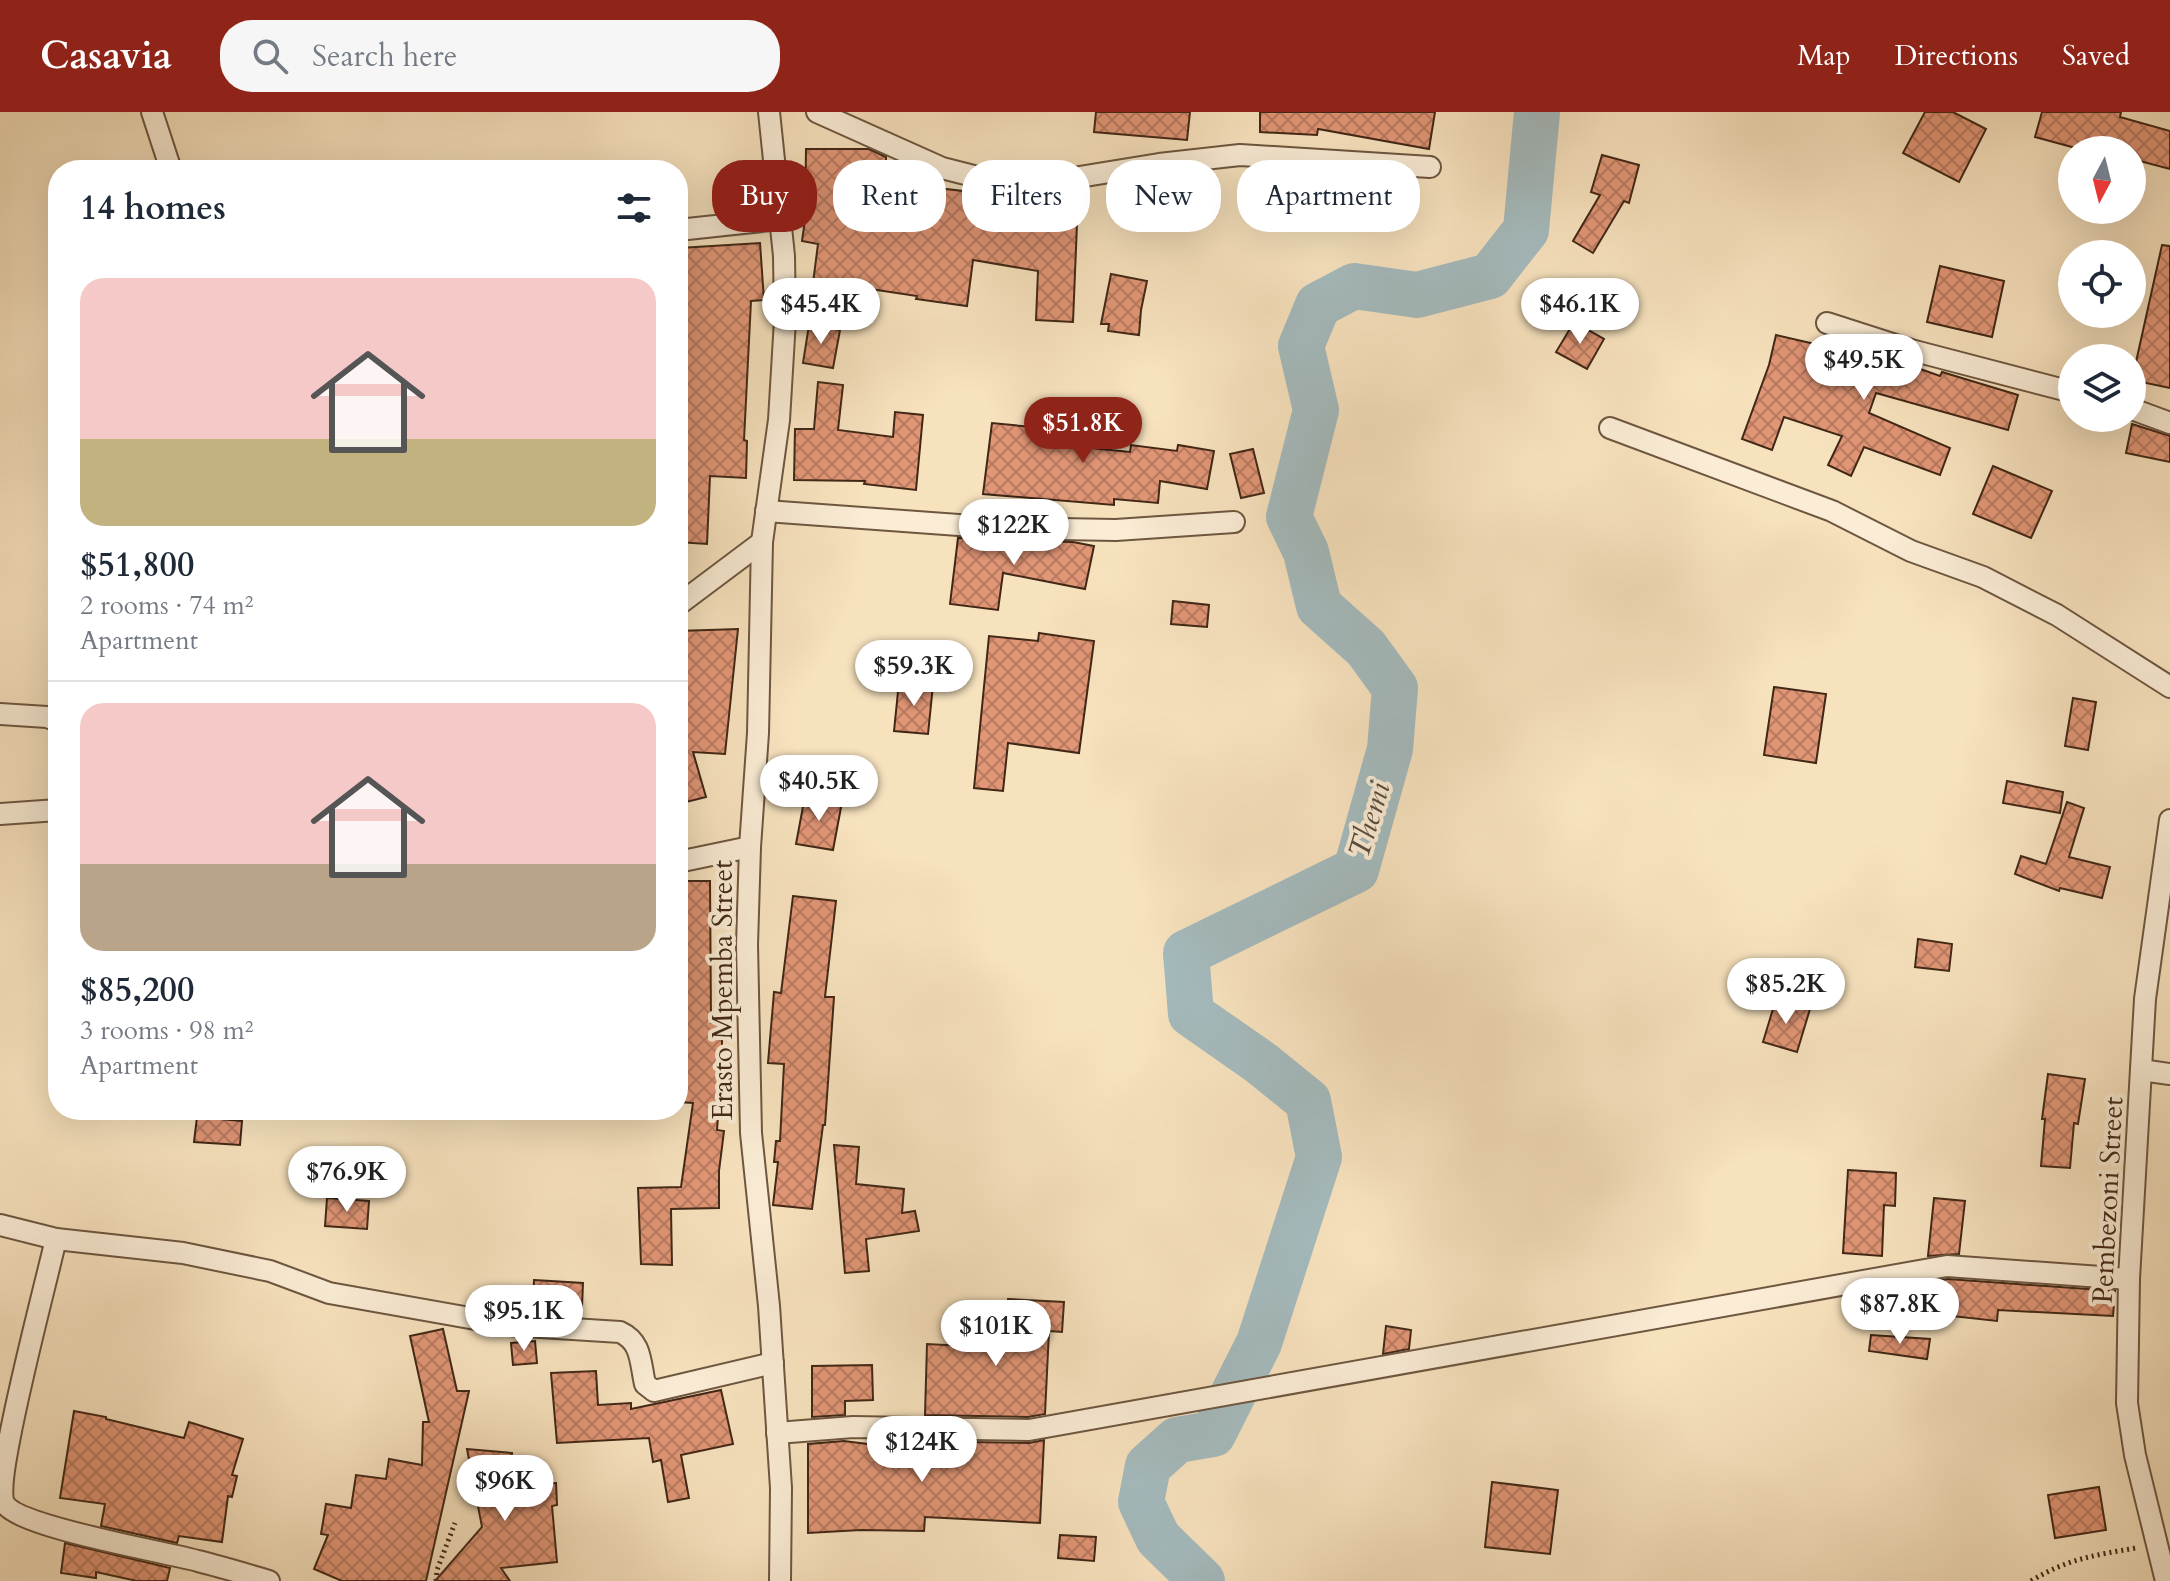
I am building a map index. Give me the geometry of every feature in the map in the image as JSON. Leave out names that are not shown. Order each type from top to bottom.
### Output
[{"type":"street","points":[[152,112],[168,160]]},
{"type":"street","name":"Erasto Mpemba Street","points":[[769,112],[774,160]]},
{"type":"street","points":[[817,112],[942,168],[1001,183],[1067,179],[1240,155],[1430,167]]},
{"type":"street","points":[[688,229],[712,226]]},
{"type":"street","name":"Erasto Mpemba Street","points":[[780,1581],[781,1488],[773,1363],[751,1133],[747,945],[758,733],[762,542],[779,420],[785,320],[782,232]]},
{"type":"street","points":[[1827,323],[1911,350],[2058,388]]},
{"type":"street","points":[[2146,414],[2170,423]]},
{"type":"street","points":[[1610,428],[1832,511],[1911,551],[1983,577],[2057,615],[2170,687]]},
{"type":"street","points":[[766,511],[1029,528],[1116,530],[1234,522]]},
{"type":"street","points":[[688,598],[762,542]]},
{"type":"street","points":[[0,714],[48,717]]},
{"type":"street","points":[[0,814],[48,811]]},
{"type":"street","name":"Pembezoni Street","points":[[2166,1581],[2135,1455],[2127,1403],[2129,1279],[2145,999],[2170,820]]},
{"type":"street","points":[[688,860],[750,847]]},
{"type":"street","points":[[2141,1070],[2170,1074]]},
{"type":"street","points":[[0,1225],[56,1239],[183,1253],[270,1271],[329,1293],[509,1325],[620,1332],[631,1337],[637,1348],[645,1384],[654,1391],[773,1363]]},
{"type":"street","points":[[56,1239],[9,1393],[2,1500],[11,1512],[115,1544],[196,1560],[269,1581]]},
{"type":"street","points":[[777,1433],[853,1427],[1029,1430],[1947,1266],[2129,1279]]},
{"type":"path","points":[[436,1581],[437,1570],[455,1523]]},
{"type":"path","points":[[2031,1581],[2057,1565],[2085,1556],[2157,1545]]},
{"type":"building","points":[[1096,112],[1190,112],[1187,140],[1094,132]]},
{"type":"building","points":[[1260,112],[1435,112],[1429,149],[1318,129],[1317,135],[1260,132]]},
{"type":"building","points":[[1925,112],[1953,112],[1986,129],[1959,182],[1903,153]]},
{"type":"building","points":[[2042,112],[2121,112],[2120,117],[2170,131],[2170,169],[2146,163],[2146,136],[2058,136],[2058,143],[2035,137]]},
{"type":"building","points":[[806,149],[869,149],[886,157],[886,160],[833,160],[833,232],[946,232],[946,189],[962,191],[962,232],[1077,232],[1073,322],[1036,320],[1038,271],[973,260],[967,306],[916,299],[917,296],[813,283],[818,244],[802,241],[803,232],[817,232],[817,160],[806,160]]},
{"type":"building","points":[[1602,155],[1639,165],[1629,203],[1624,201],[1593,253],[1573,241],[1600,195],[1591,192]]},
{"type":"building","points":[[760,243],[764,300],[751,301],[744,440],[747,441],[746,478],[710,476],[707,544],[688,543],[688,248]]},
{"type":"building","points":[[2162,245],[2170,246],[2170,388],[2146,383],[2146,344],[2140,344]]},
{"type":"building","points":[[1940,266],[2004,281],[1992,337],[1927,322]]},
{"type":"building","points":[[1111,274],[1147,281],[1139,335],[1108,331],[1109,324],[1101,324]]},
{"type":"building","points":[[1574,322],[1604,339],[1587,369],[1556,352]]},
{"type":"building","points":[[809,325],[840,330],[833,368],[803,363]]},
{"type":"building","points":[[1776,335],[1841,350],[1844,342],[1940,376],[1942,372],[2018,395],[2008,430],[1876,393],[1869,413],[1950,448],[1940,475],[1864,447],[1851,476],[1828,465],[1842,436],[1784,417],[1772,450],[1742,439],[1769,365]]},
{"type":"building","points":[[818,382],[843,385],[838,430],[893,437],[895,412],[923,415],[916,490],[864,484],[865,481],[794,480],[795,429],[814,429]]},
{"type":"building","points":[[1044,402],[1075,404],[1071,446],[1130,452],[1131,445],[1177,451],[1178,445],[1214,451],[1207,489],[1160,481],[1158,503],[1114,499],[1114,505],[983,494],[992,423],[1042,428]]},
{"type":"building","points":[[2146,428],[2170,436],[2170,462],[2126,453],[2130,432],[2146,432]]},
{"type":"building","points":[[1253,449],[1264,493],[1241,498],[1230,454]]},
{"type":"building","points":[[1993,466],[2052,491],[2031,538],[1973,514]]},
{"type":"building","points":[[958,538],[1073,542],[1094,546],[1085,589],[1003,573],[998,610],[950,604]]},
{"type":"building","points":[[1173,601],[1209,605],[1207,627],[1171,624]]},
{"type":"building","points":[[738,629],[725,754],[693,752],[706,797],[688,802],[688,631]]},
{"type":"building","points":[[1039,633],[1094,641],[1079,753],[1008,743],[1003,791],[974,788],[989,636],[1038,641]]},
{"type":"building","points":[[899,682],[933,685],[928,734],[894,731]]},
{"type":"building","points":[[1774,687],[1826,694],[1816,763],[1764,755]]},
{"type":"building","points":[[2073,698],[2096,702],[2088,750],[2065,746]]},
{"type":"building","points":[[2007,781],[2063,792],[2060,813],[2003,803]]},
{"type":"building","points":[[805,796],[842,802],[833,850],[796,844]]},
{"type":"building","points":[[2067,802],[2084,808],[2069,857],[2110,867],[2102,898],[2060,888],[2059,891],[2015,874],[2021,856],[2046,864]]},
{"type":"building","points":[[688,881],[710,881],[711,1023],[722,1023],[717,1130],[724,1131],[719,1208],[671,1209],[672,1265],[641,1264],[638,1188],[681,1187],[693,1103],[688,1103]]},
{"type":"building","points":[[793,896],[836,901],[825,997],[834,997],[825,1125],[812,1209],[773,1205],[784,1064],[768,1063],[774,992],[781,993]]},
{"type":"building","points":[[1918,939],[1952,944],[1949,971],[1915,967]]},
{"type":"building","points":[[1776,999],[1810,1009],[1797,1052],[1763,1042]]},
{"type":"building","points":[[2048,1074],[2085,1079],[2078,1124],[2074,1123],[2070,1168],[2041,1166],[2045,1119],[2042,1119]]},
{"type":"building","points":[[197,1120],[242,1121],[240,1145],[194,1142]]},
{"type":"building","points":[[834,1145],[859,1147],[856,1184],[904,1189],[902,1213],[915,1211],[919,1231],[866,1239],[869,1271],[845,1273]]},
{"type":"building","points":[[1848,1170],[1896,1173],[1895,1206],[1884,1205],[1882,1256],[1843,1253]]},
{"type":"building","points":[[327,1198],[369,1201],[367,1229],[325,1226]]},
{"type":"building","points":[[1934,1198],[1965,1201],[1959,1254],[1928,1256]]},
{"type":"building","points":[[1948,1279],[2115,1291],[2113,1316],[1998,1310],[1997,1321],[1943,1315],[1942,1324],[1921,1322],[1925,1283]]},
{"type":"building","points":[[534,1280],[583,1283],[582,1307],[533,1305]]},
{"type":"building","points":[[1008,1299],[1064,1302],[1062,1332],[1049,1331],[1045,1414],[1028,1417],[925,1415],[927,1344],[1005,1348]]},
{"type":"building","points":[[1386,1326],[1411,1330],[1409,1349],[1383,1354]]},
{"type":"building","points":[[443,1329],[457,1391],[469,1391],[426,1581],[342,1581],[314,1569],[328,1535],[321,1534],[326,1504],[351,1508],[356,1475],[386,1479],[389,1459],[422,1465],[423,1422],[429,1422],[410,1336]]},
{"type":"building","points":[[1871,1335],[1930,1339],[1927,1359],[1869,1351]]},
{"type":"building","points":[[535,1341],[537,1363],[513,1365],[511,1343]]},
{"type":"building","points":[[872,1365],[873,1400],[845,1401],[845,1415],[812,1417],[812,1366]]},
{"type":"building","points":[[596,1371],[598,1405],[631,1403],[631,1409],[721,1390],[733,1444],[681,1455],[689,1498],[668,1502],[661,1460],[653,1462],[649,1438],[557,1443],[551,1373]]},
{"type":"building","points":[[74,1411],[184,1438],[189,1422],[243,1439],[232,1475],[237,1476],[232,1497],[228,1496],[222,1542],[179,1536],[177,1543],[101,1526],[105,1504],[60,1498]]},
{"type":"building","points":[[1044,1440],[1040,1523],[925,1517],[924,1531],[808,1533],[808,1444],[844,1441],[900,1448],[900,1441],[1029,1443]]},
{"type":"building","points":[[467,1449],[512,1453],[510,1485],[556,1483],[557,1505],[552,1506],[557,1562],[501,1568],[510,1581],[435,1581],[482,1527]]},
{"type":"building","points":[[1492,1482],[1558,1490],[1550,1554],[1485,1547]]},
{"type":"building","points":[[2099,1487],[2106,1530],[2055,1538],[2048,1495]]},
{"type":"building","points":[[1060,1535],[1096,1537],[1094,1561],[1058,1558]]},
{"type":"building","points":[[65,1543],[170,1568],[167,1581],[137,1581],[96,1572],[96,1578],[61,1573]]},
{"type":"waterway","name":"Themi","points":[[1202,1581],[1158,1538],[1141,1502],[1148,1466],[1177,1440],[1213,1434],[1259,1343],[1319,1157],[1308,1101],[1261,1063],[1191,1014],[1186,953],[1356,870],[1390,749],[1395,688],[1366,648],[1319,606],[1306,552],[1289,517],[1316,410],[1301,346],[1318,305],[1354,286],[1417,295],[1490,276],[1526,230],[1537,112]]}]
